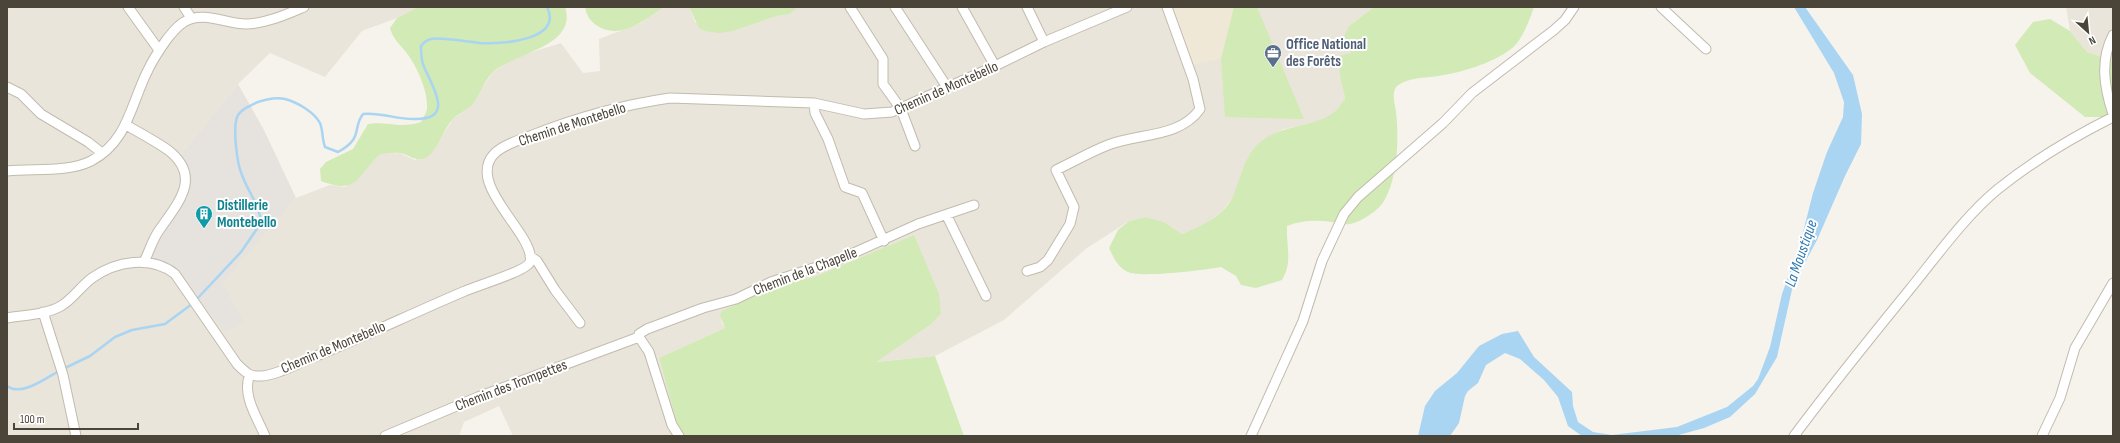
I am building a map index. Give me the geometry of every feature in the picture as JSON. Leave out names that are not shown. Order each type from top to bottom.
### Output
[{"type":"street","points":[[128,7],[159,50]]},
{"type":"street","points":[[184,7],[191,18]]},
{"type":"street","points":[[7,171],[77,166],[91,161],[102,153],[114,142],[126,125],[147,71],[159,50],[176,27],[191,18],[204,17],[245,24],[257,23],[304,7]]},
{"type":"street","points":[[850,7],[883,59],[883,84],[901,109],[915,146]]},
{"type":"street","points":[[895,7],[947,87]]},
{"type":"street","points":[[962,7],[995,66]]},
{"type":"street","points":[[1027,7],[1044,42]]},
{"type":"street","points":[[1027,270],[1040,267],[1048,260],[1070,224],[1074,207],[1056,170],[1109,144],[1140,135],[1170,130],[1190,120],[1200,109],[1193,79],[1167,7]]},
{"type":"street","points":[[1251,436],[1303,321],[1322,261],[1344,214],[1358,197],[1443,123],[1472,94],[1554,30],[1565,20],[1574,7]]},
{"type":"street","points":[[1661,7],[1706,49]]},
{"type":"street","name":"Chemin de Montebello","points":[[250,375],[264,376],[281,370],[481,284],[521,270],[528,266],[530,256],[525,243],[490,185],[489,164],[494,155],[504,148],[554,127],[584,117],[647,101],[670,98],[814,103],[864,114],[877,115],[901,109],[1044,42],[1121,8]]},
{"type":"street","points":[[2113,35],[2104,59],[2106,93],[2113,114]]},
{"type":"street","points":[[7,87],[21,94],[41,114],[88,142],[102,153]]},
{"type":"street","points":[[814,103],[815,113],[828,139],[844,187],[847,190],[862,193],[884,241]]},
{"type":"street","points":[[1794,436],[1824,395],[1919,277],[1960,229],[1997,190],[2034,163],[2084,132],[2113,117]]},
{"type":"street","points":[[126,125],[168,150],[178,160],[184,171],[186,185],[181,198],[157,234],[144,262]]},
{"type":"street","name":"Chemin de la Chapelle","points":[[639,337],[639,334],[647,329],[703,308],[736,299],[771,282],[838,260],[884,241],[918,224],[947,216],[974,205]]},
{"type":"street","points":[[947,216],[986,296]]},
{"type":"street","points":[[530,256],[538,261],[555,290],[580,323]]},
{"type":"street","points":[[7,318],[56,309],[68,301],[103,271],[118,265],[144,262],[165,266],[175,274],[238,364],[250,375],[248,392],[265,436]]},
{"type":"street","points":[[2042,436],[2054,415],[2075,348],[2113,283]]},
{"type":"street","points":[[43,312],[63,375],[76,436]]},
{"type":"street","points":[[639,337],[649,352],[672,425],[679,436]]},
{"type":"street","name":"Chemin des Trompettes","points":[[385,436],[478,398],[639,337]]},
{"type":"shaded area","points":[[7,7],[418,7],[397,18],[362,31],[325,77],[270,53],[238,84],[178,158],[180,197],[158,261],[244,321],[221,283],[296,198],[330,185],[345,187],[381,154],[399,153],[415,160],[432,152],[453,119],[470,107],[493,72],[516,57],[561,43],[583,73],[600,71],[599,39],[641,23],[664,7],[689,7],[695,22],[733,31],[777,16],[790,14],[798,7],[1374,7],[1349,26],[1351,53],[1337,64],[1341,75],[1345,99],[1335,113],[1313,123],[1284,129],[1271,135],[1248,157],[1234,196],[1223,210],[1204,226],[1182,234],[1164,222],[1146,217],[1129,221],[1087,248],[1004,320],[935,356],[875,362],[930,325],[941,314],[914,235],[814,277],[792,282],[721,321],[725,328],[659,358],[678,427],[676,436],[513,436],[499,406],[464,422],[459,436],[7,436]]},
{"type":"shaded area","points":[[1165,7],[1234,7],[1221,59],[1185,66]]},
{"type":"shaded area","points":[[2066,7],[2113,7],[2113,61],[2087,52],[2070,31]]},
{"type":"shaded area","points":[[238,84],[264,130],[296,198],[222,283],[244,321],[225,332],[173,268],[158,261],[139,256],[180,197],[178,158]]},
{"type":"green space","points":[[418,7],[565,7],[567,20],[562,31],[554,40],[494,71],[487,79],[477,98],[470,107],[449,123],[433,151],[425,158],[418,159],[399,153],[381,154],[356,181],[351,184],[343,186],[321,181],[320,169],[326,162],[353,149],[368,124],[381,123],[407,125],[421,122],[427,108],[426,93],[413,63],[394,38],[390,28],[397,18]]},
{"type":"green space","points":[[585,7],[664,7],[640,23],[622,30],[614,31],[596,25],[589,17]]},
{"type":"green space","points":[[689,7],[798,7],[790,14],[777,16],[733,31],[719,33],[705,31],[699,28]]},
{"type":"green space","points":[[1234,7],[1257,7],[1304,119],[1225,117],[1221,59]]},
{"type":"green space","points":[[1374,7],[1534,7],[1525,30],[1519,40],[1504,54],[1486,63],[1466,70],[1447,75],[1412,79],[1397,86],[1394,92],[1397,122],[1395,170],[1389,192],[1384,201],[1378,209],[1369,216],[1350,224],[1315,221],[1287,226],[1288,260],[1282,280],[1256,288],[1241,285],[1236,276],[1221,267],[1158,274],[1135,274],[1121,268],[1116,262],[1109,248],[1118,230],[1129,221],[1146,217],[1164,222],[1182,234],[1205,223],[1219,214],[1230,201],[1246,161],[1253,149],[1258,144],[1275,133],[1315,122],[1336,110],[1345,99],[1339,71],[1339,56],[1351,53],[1344,37],[1349,26]]},
{"type":"green space","points":[[2050,19],[2070,31],[2087,52],[2113,61],[2113,117],[2085,117],[2030,73],[2015,45],[2033,22]]},
{"type":"green space","points":[[914,235],[939,294],[941,314],[930,325],[876,362],[935,356],[964,436],[685,436],[678,427],[659,358],[725,328],[720,315],[722,311],[777,285],[814,277]]},
{"type":"water","name":"La Moustique","points":[[1794,7],[1805,7],[1853,75],[1862,114],[1861,144],[1845,176],[1817,240],[1793,285],[1777,357],[1755,394],[1730,417],[1704,428],[1675,436],[1582,436],[1568,426],[1558,397],[1544,380],[1520,359],[1505,353],[1486,365],[1478,383],[1468,391],[1465,396],[1459,423],[1450,436],[1418,436],[1425,406],[1435,391],[1457,373],[1479,346],[1502,334],[1518,331],[1534,357],[1572,392],[1573,406],[1578,422],[1593,432],[1612,435],[1677,427],[1727,407],[1753,386],[1758,379],[1770,347],[1782,294],[1800,244],[1813,193],[1827,152],[1843,117],[1844,102],[1834,73]]},
{"type":"waterway","points":[[196,300],[241,252],[261,223],[258,210],[240,170],[237,154],[235,127],[238,115],[242,111],[258,102],[277,98],[295,102],[314,115],[320,123],[325,147],[338,152],[346,147],[354,138],[363,114],[376,114],[416,119],[428,117],[435,113],[438,107],[438,99],[421,57],[421,46],[425,41],[431,39],[441,39],[480,43],[501,43],[527,38],[539,34],[547,27],[550,18],[547,7]]},
{"type":"waterway","points":[[63,369],[90,356],[115,337],[132,330],[165,324],[192,304]]},
{"type":"waterway","points":[[7,386],[13,389],[26,388],[41,382],[59,371]]},
{"type":"place","name":"Office National des Forêts","points":[[1273,68]]},
{"type":"place","name":"Distillerie Montebello","points":[[204,229]]}]
